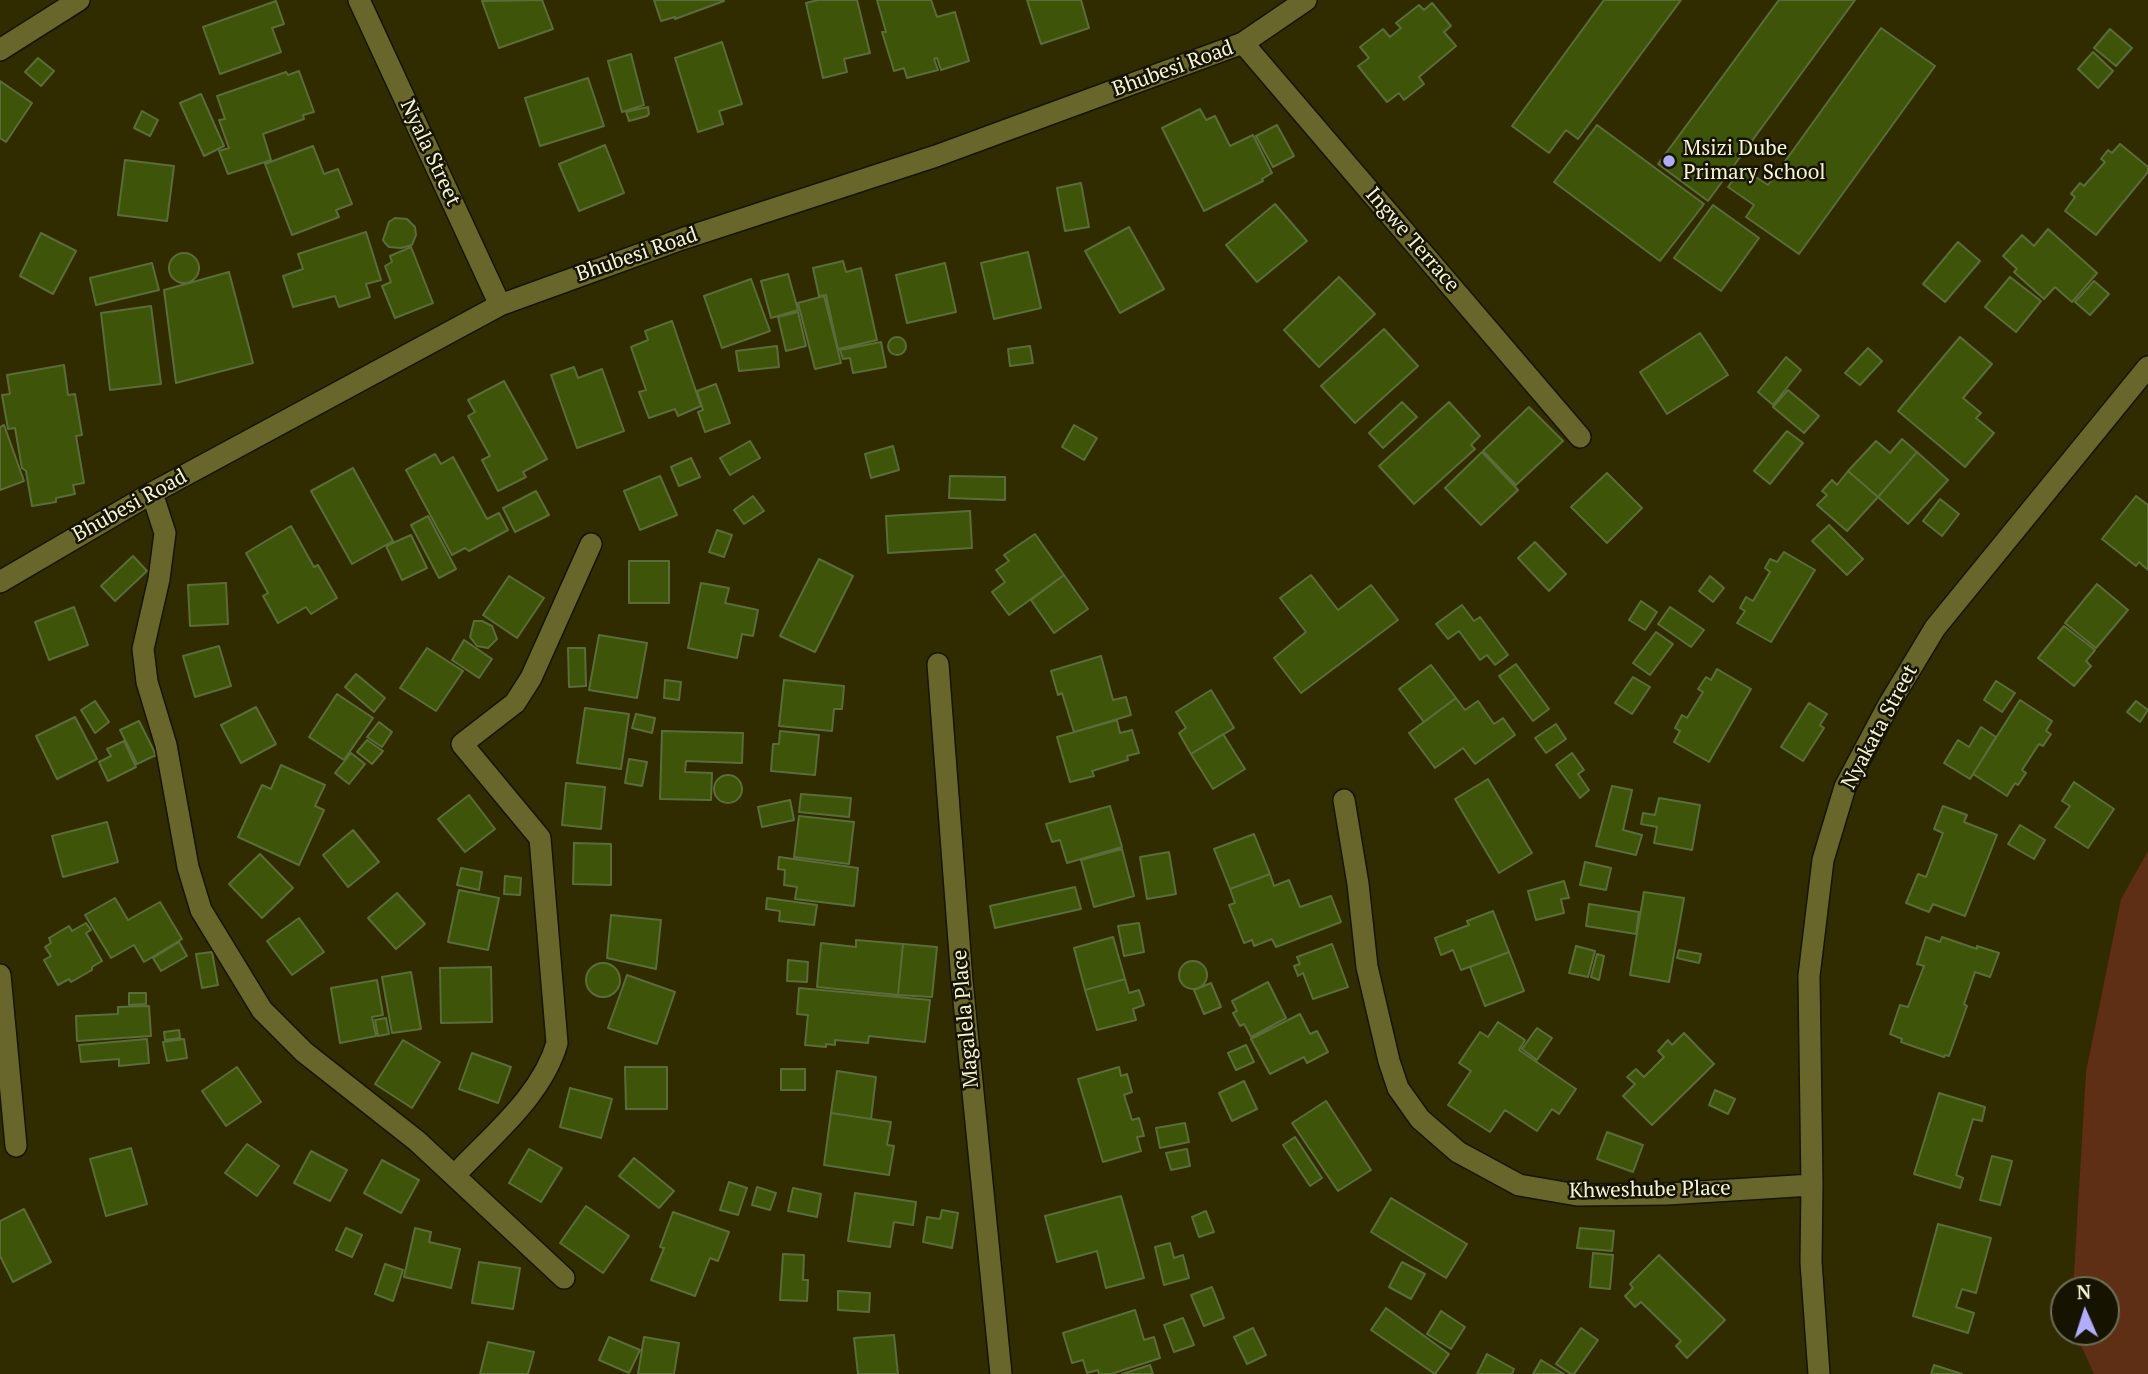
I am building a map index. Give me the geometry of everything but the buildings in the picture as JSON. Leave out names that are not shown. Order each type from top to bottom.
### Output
[{"type":"street","points":[[0,50],[79,0]]},
{"type":"street","name":"Nyala Street","points":[[359,0],[500,305]]},
{"type":"street","name":"Bhubesi Road","points":[[0,582],[152,493],[500,305],[682,239],[936,156],[1243,43],[1306,0]]},
{"type":"street","name":"Ingwe Terrace","points":[[1243,43],[1580,437]]},
{"type":"street","name":"Nyakata Street","points":[[1819,1374],[1811,1262],[1809,976],[1823,860],[1845,787],[1934,628],[2148,367]]},
{"type":"street","points":[[152,493],[165,533],[159,579],[144,649],[145,660],[148,682],[166,745],[188,867],[201,910],[262,1010],[304,1052],[455,1175],[564,1278]]},
{"type":"street","points":[[455,1175],[519,1107],[545,1073],[557,1043],[540,838],[462,744],[515,703],[531,678],[591,544]]},
{"type":"street","name":"Magalela Place","points":[[938,664],[962,981],[1001,1374]]},
{"type":"street","name":"Khweshube Place","points":[[1344,800],[1358,884],[1367,967],[1389,1061],[1398,1088],[1420,1119],[1458,1152],[1519,1185],[1577,1195],[1667,1194],[1812,1185]]},
{"type":"street","points":[[0,975],[16,1146]]},
{"type":"shaded area","points":[[2148,851],[2148,1374],[2094,1374],[2081,1346],[2120,1346],[2120,1276],[2074,1276],[2086,1072],[2121,899]]},
{"type":"place","name":"Msizi Dube Primary School","points":[[1669,161]]}]
